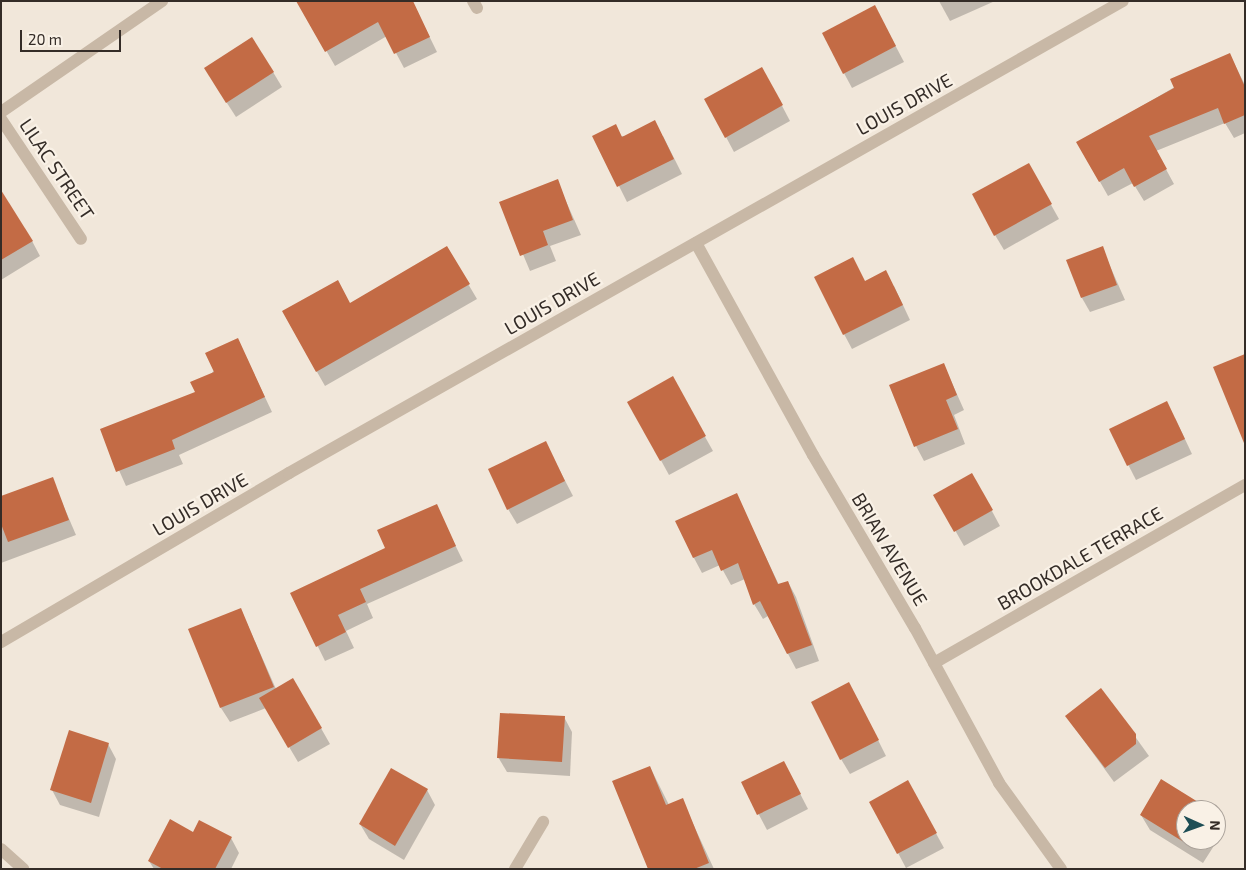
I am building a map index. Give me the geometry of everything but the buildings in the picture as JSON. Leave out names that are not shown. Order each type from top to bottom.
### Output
[{"type":"street","points":[[1,112],[162,1]]},
{"type":"street","name":"LOUIS DRIVE","points":[[1,642],[289,473],[1123,1]]},
{"type":"street","name":"LILAC STREET","points":[[1,119],[81,239]]},
{"type":"street","name":"BRIAN AVENUE","points":[[696,243],[813,455],[934,663],[999,783],[1061,869]]},
{"type":"street","name":"BROOKDALE TERRACE","points":[[934,663],[1245,485]]},
{"type":"street","points":[[515,869],[543,822]]},
{"type":"street","points":[[1,849],[23,869]]}]
